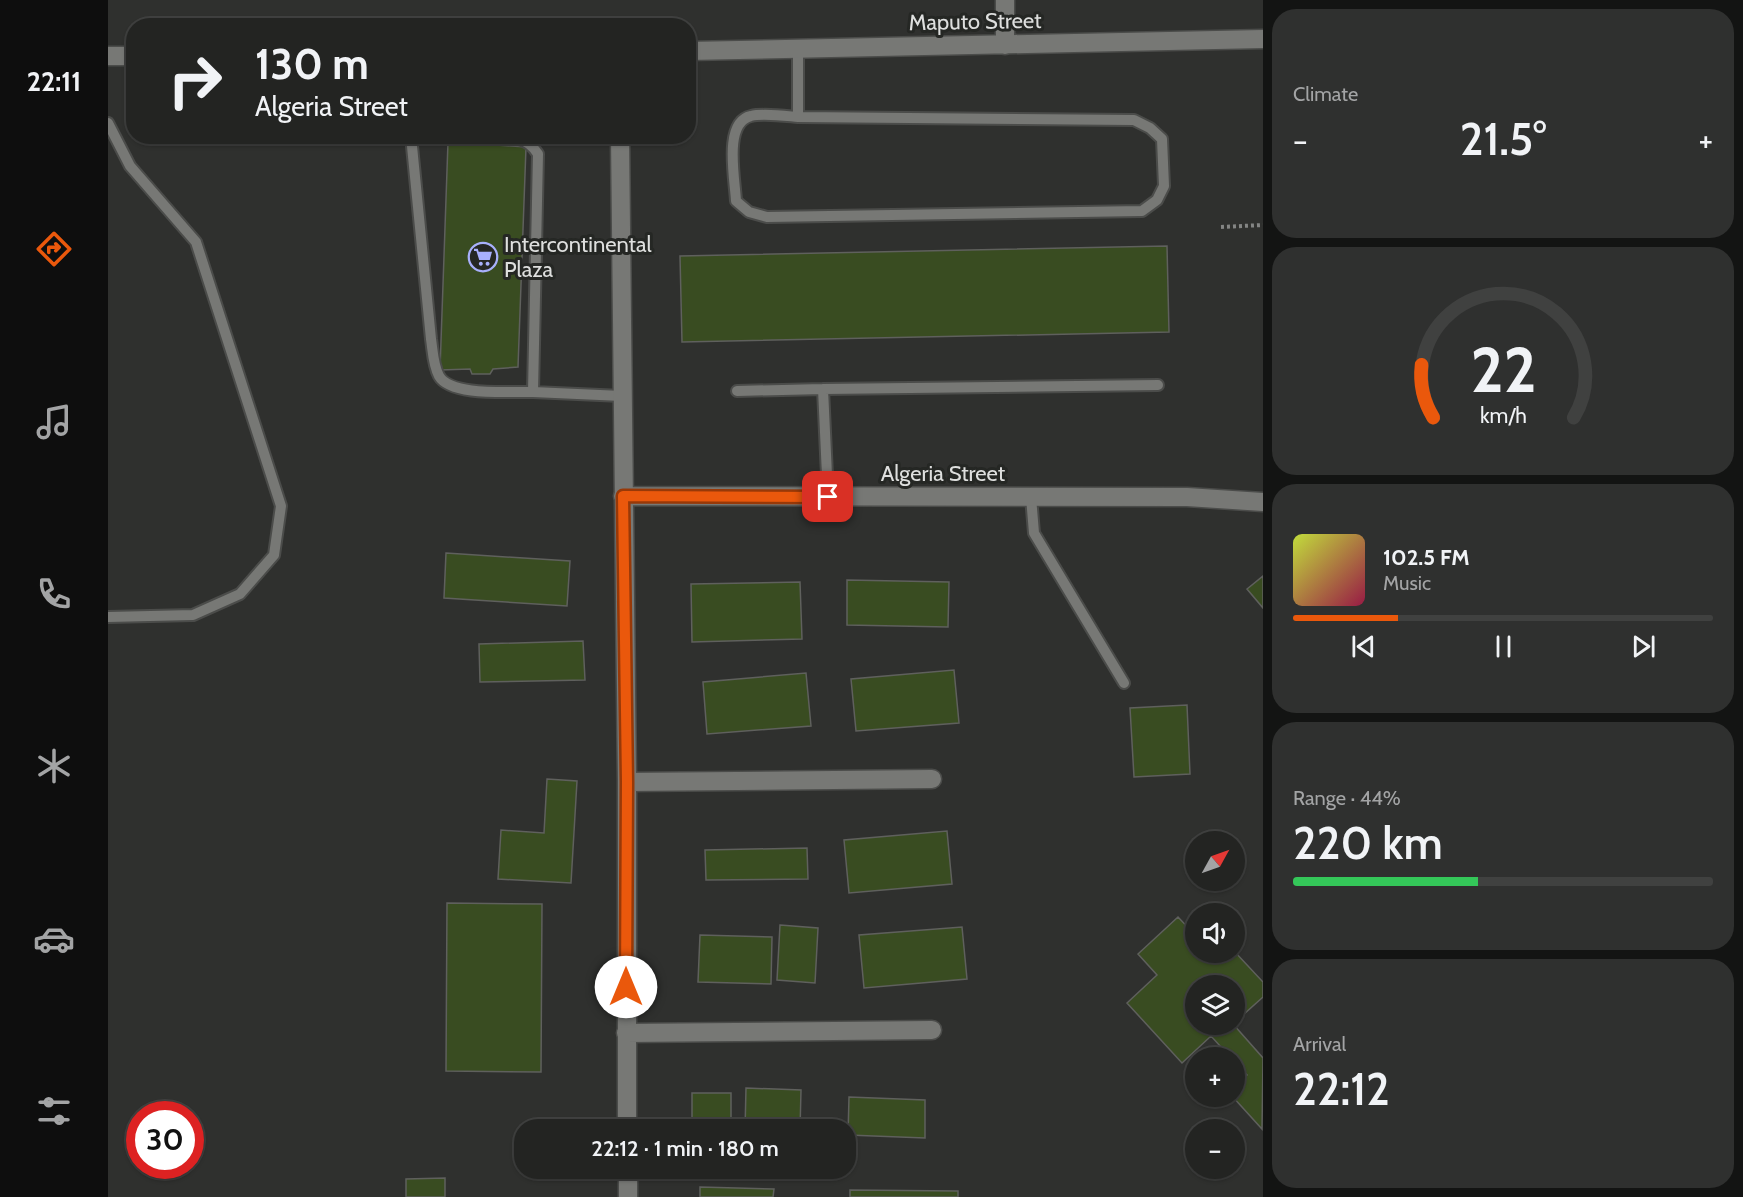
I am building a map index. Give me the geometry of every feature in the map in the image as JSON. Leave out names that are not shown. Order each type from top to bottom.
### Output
[{"type":"street","points":[[1005,0],[1005,45]]},
{"type":"street","name":"Maputo Street","points":[[696,51],[1263,39]]},
{"type":"street","points":[[108,56],[126,56]]},
{"type":"street","points":[[620,144],[627,782],[627,1119]]},
{"type":"street","name":"Algeria Street","points":[[623,496],[1187,497],[1263,502]]},
{"type":"street","points":[[627,782],[932,779]]},
{"type":"street","points":[[626,1033],[932,1030]]},
{"type":"street","points":[[628,1179],[628,1197]]},
{"type":"lane","points":[[798,49],[798,117]]},
{"type":"lane","points":[[751,116],[798,117],[1134,120],[1150,128],[1162,139],[1164,186],[1157,200],[1142,211],[767,217],[749,212],[736,201],[733,137],[738,124],[751,116]]},
{"type":"lane","points":[[108,123],[130,166],[196,242],[281,506],[274,555],[240,594],[193,615],[108,617]]},
{"type":"lane","points":[[412,144],[431,339],[434,363],[440,378],[450,386],[467,390],[622,396]]},
{"type":"lane","points":[[532,144],[538,154],[533,392]]},
{"type":"lane","points":[[737,391],[1158,386]]},
{"type":"lane","points":[[823,389],[828,497]]},
{"type":"lane","points":[[1031,497],[1034,533],[1124,683]]},
{"type":"path","points":[[1221,227],[1263,225]]},
{"type":"building","name":"Intercontinental Plaza","points":[[448,144],[497,144],[526,147],[518,367],[493,369],[490,374],[472,374],[470,369],[440,370]]},
{"type":"building","points":[[1167,246],[1169,332],[682,342],[680,256]]},
{"type":"building","points":[[446,553],[570,561],[567,606],[444,598]]},
{"type":"building","points":[[1263,576],[1263,608],[1247,589]]},
{"type":"building","points":[[847,580],[949,582],[948,627],[847,625]]},
{"type":"building","points":[[800,582],[802,639],[692,642],[691,584]]},
{"type":"building","points":[[583,641],[585,680],[480,682],[479,644]]},
{"type":"building","points":[[954,670],[959,723],[856,731],[851,679]]},
{"type":"building","points":[[806,673],[811,726],[707,734],[703,682]]},
{"type":"building","points":[[1187,705],[1190,774],[1134,777],[1130,708]]},
{"type":"building","points":[[547,779],[577,781],[571,883],[498,879],[501,830],[544,833]]},
{"type":"building","points":[[947,831],[952,884],[849,893],[844,840]]},
{"type":"building","points":[[807,848],[808,879],[706,880],[705,850]]},
{"type":"building","points":[[447,903],[542,904],[541,1072],[446,1071]]},
{"type":"building","points":[[1178,917],[1185,924],[1185,963],[1245,963],[1263,982],[1263,997],[1245,1013],[1245,975],[1185,975],[1185,1035],[1243,1035],[1263,1058],[1262,1129],[1242,1107],[1245,1107],[1245,1077],[1247,1075],[1245,1073],[1245,1047],[1221,1047],[1211,1036],[1199,1047],[1185,1047],[1185,1060],[1182,1063],[1127,1003],[1157,975],[1138,954]]},
{"type":"building","points":[[780,925],[818,928],[815,983],[777,980]]},
{"type":"building","points":[[962,927],[967,979],[864,988],[859,935]]},
{"type":"building","points":[[700,935],[772,937],[771,984],[698,982]]},
{"type":"building","points":[[746,1088],[801,1090],[800,1119],[745,1119]]},
{"type":"building","points":[[692,1093],[731,1093],[731,1119],[692,1119]]},
{"type":"building","points":[[849,1097],[925,1100],[925,1138],[856,1135],[856,1119],[848,1119]]},
{"type":"building","points":[[445,1178],[445,1197],[406,1197],[406,1179]]},
{"type":"building","points":[[700,1187],[774,1189],[773,1197],[700,1197]]},
{"type":"building","points":[[850,1190],[958,1191],[958,1197],[850,1197]]},
{"type":"place","name":"Intercontinental Plaza","points":[[483,257]]},
{"type":"route","points":[[626,987],[627,782],[623,496],[828,497]]}]
